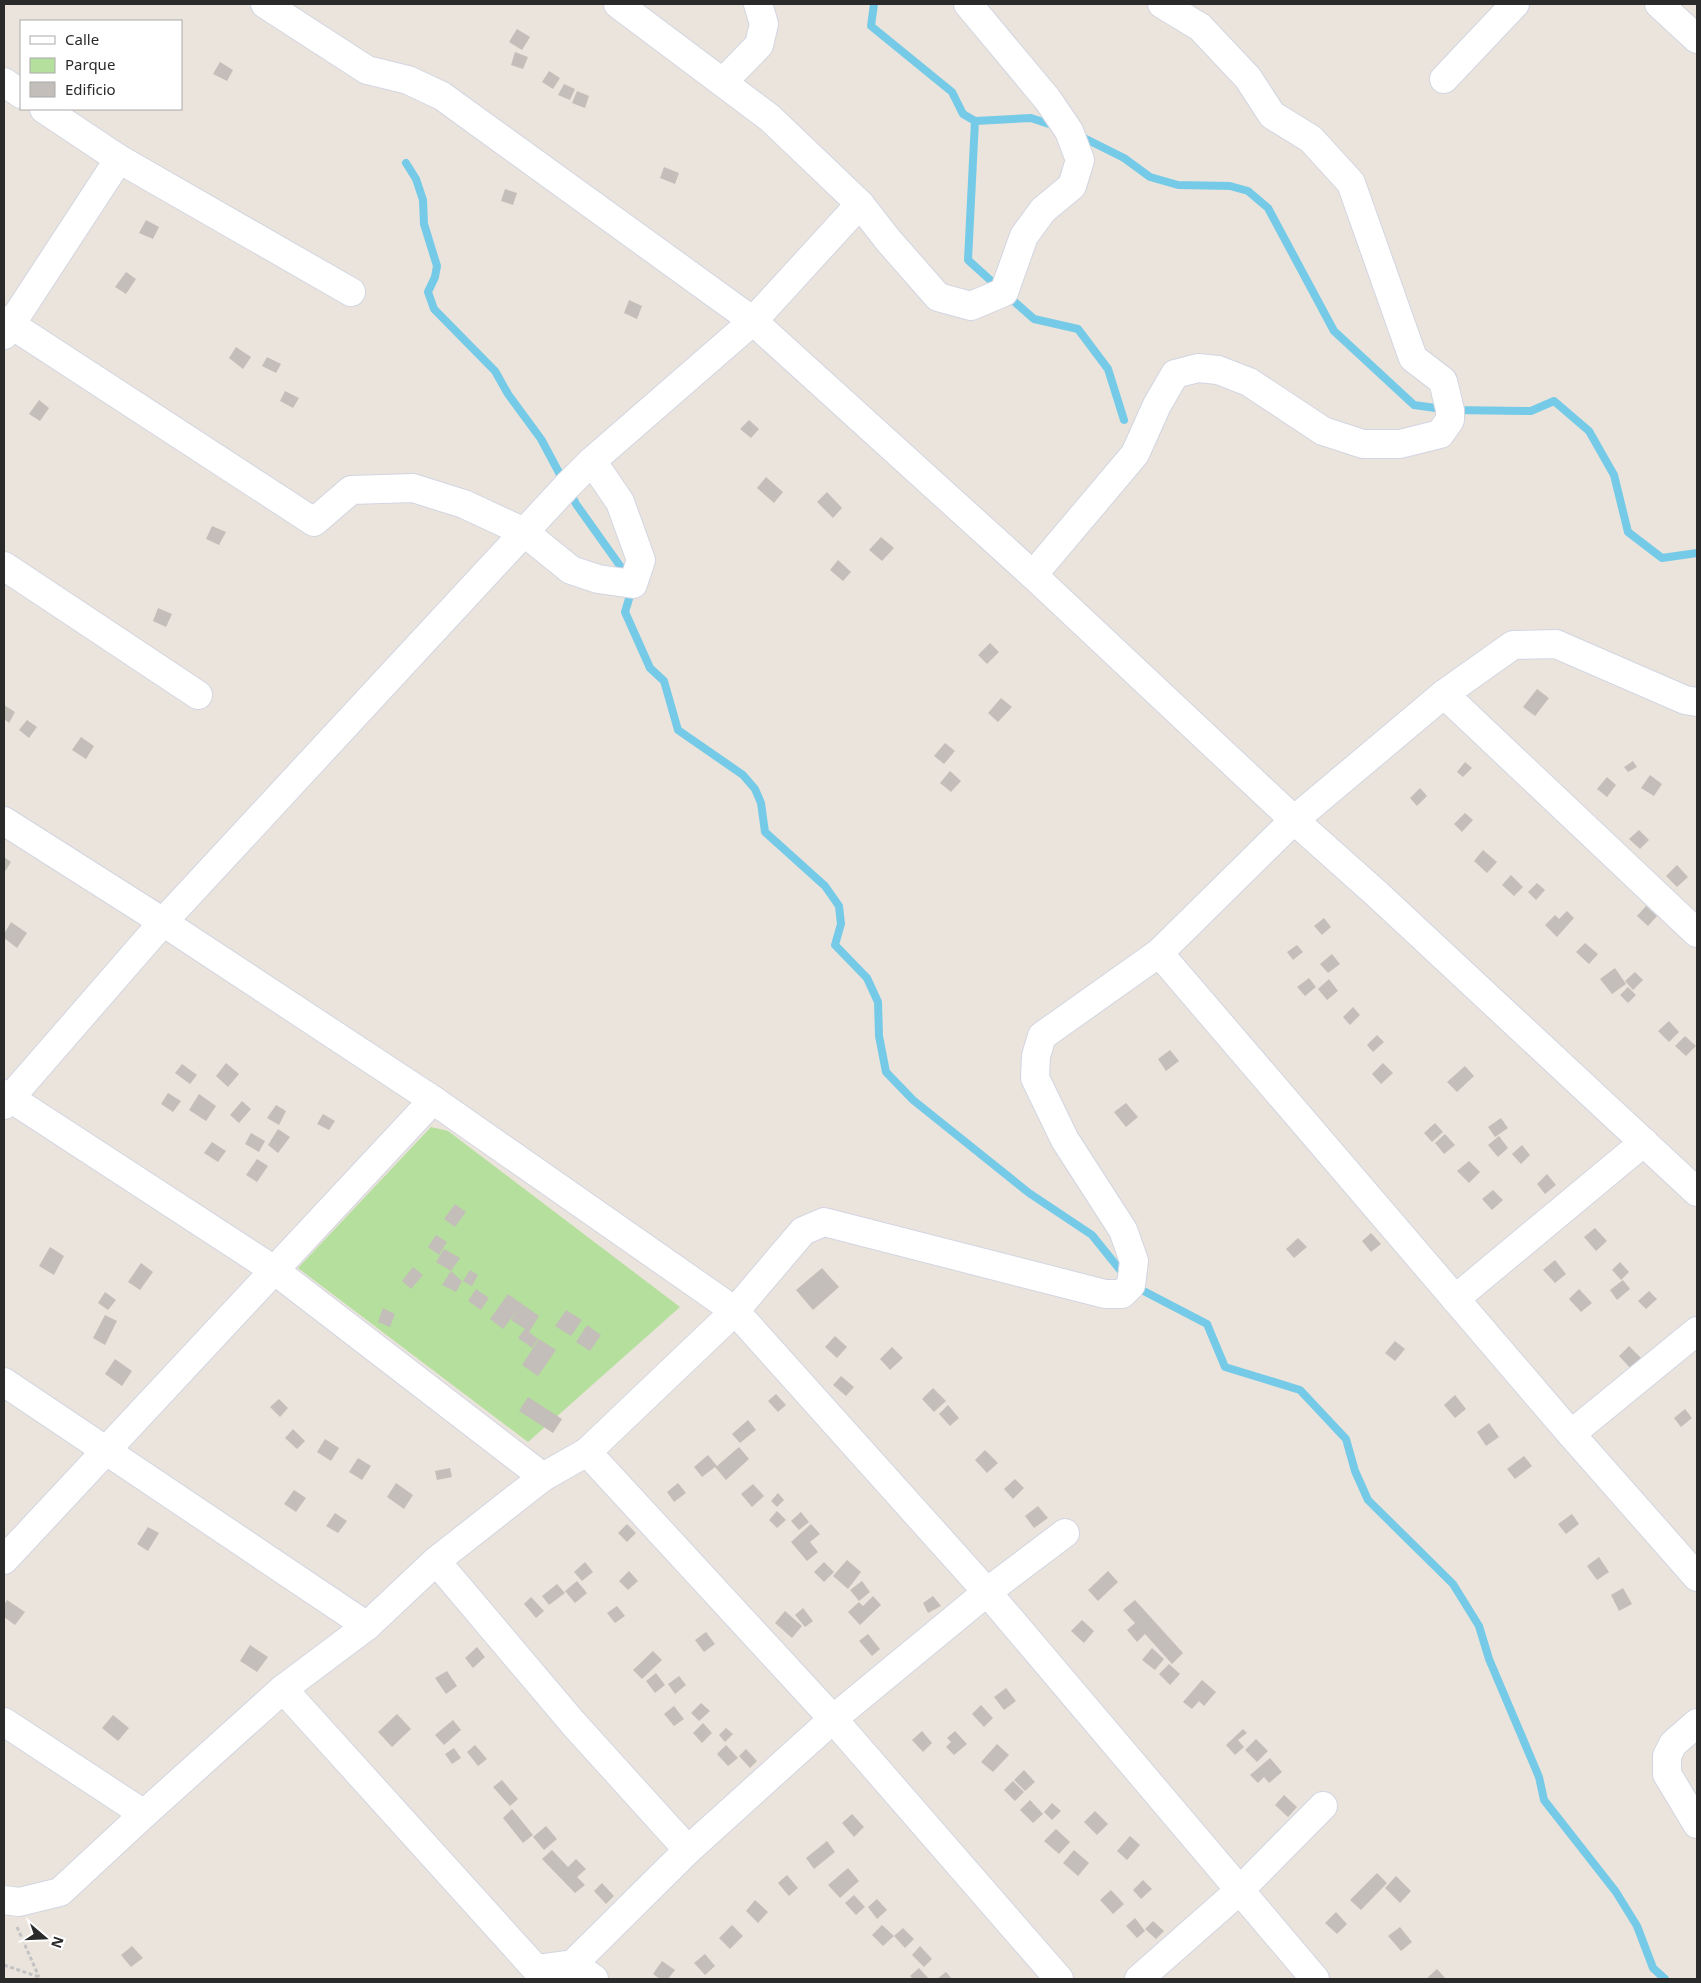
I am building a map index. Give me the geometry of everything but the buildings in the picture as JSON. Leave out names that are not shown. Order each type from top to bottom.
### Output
[{"type":"street","points":[[265,4],[367,70],[408,80],[442,96],[753,321],[1033,575],[1294,820],[1384,901],[1697,1192]]},
{"type":"street","points":[[618,4],[770,118],[860,204],[888,240],[938,297],[971,306],[1004,292],[1024,236],[1043,210],[1072,186],[1080,160],[1069,131],[1048,100],[968,4]]},
{"type":"street","points":[[723,82],[759,45],[764,24],[758,4]]},
{"type":"street","points":[[1033,575],[1135,454],[1157,405],[1175,374],[1198,368],[1218,370],[1249,382],[1323,431],[1362,444],[1400,444],[1440,434],[1450,420],[1450,410],[1443,381],[1413,358],[1351,183],[1311,139],[1272,115],[1248,78],[1200,27],[1162,4]]},
{"type":"street","points":[[1444,79],[1514,4]]},
{"type":"street","points":[[1659,4],[1697,39]]},
{"type":"street","points":[[4,82],[20,93]]},
{"type":"street","points":[[45,110],[119,160],[351,292]]},
{"type":"street","points":[[119,160],[6,326],[314,522],[351,490],[413,488],[464,504],[524,532],[571,570],[598,579],[633,584],[641,560],[620,502],[592,461]]},
{"type":"street","points":[[543,1477],[274,1270],[6,1099],[163,922],[524,532],[592,461],[753,321],[860,204]]},
{"type":"street","points":[[4,566],[198,694]]},
{"type":"street","points":[[12,1901],[60,1892],[283,1689],[367,1626],[436,1561],[543,1477],[587,1452],[735,1311],[803,1231],[824,1222],[1105,1294],[1122,1294],[1131,1285],[1134,1260],[1123,1230],[1065,1140],[1035,1078],[1036,1056],[1042,1036],[1159,953],[1294,820],[1444,694],[1513,645],[1556,644],[1685,700],[1697,702]]},
{"type":"street","points":[[1444,694],[1697,933]]},
{"type":"street","points":[[4,821],[163,922],[433,1100],[735,1311],[987,1592],[1315,1979]]},
{"type":"street","points":[[1159,953],[1571,1434],[1697,1578]]},
{"type":"street","points":[[4,1560],[433,1100]]},
{"type":"street","points":[[1455,1299],[1644,1142]]},
{"type":"street","points":[[1571,1434],[1697,1332]]},
{"type":"street","points":[[4,1382],[367,1626]]},
{"type":"street","points":[[587,1452],[833,1719],[1059,1979]]},
{"type":"street","points":[[283,1689],[536,1969],[583,1971],[688,1850],[833,1719],[987,1592],[1065,1534]]},
{"type":"street","points":[[436,1561],[573,1723],[688,1850]]},
{"type":"street","points":[[4,1722],[144,1814]]},
{"type":"street","points":[[1697,1723],[1673,1744],[1668,1756],[1668,1774],[1697,1824]]},
{"type":"street","points":[[1139,1979],[1240,1890],[1323,1806]]},
{"type":"path","points":[[12,1901],[17,1929],[39,1978]]},
{"type":"path","points":[[4,1965],[39,1978]]},
{"type":"green space","points":[[431,1127],[448,1131],[680,1307],[528,1442],[298,1268]]},
{"type":"waterway","points":[[874,4],[871,26],[952,92],[963,114],[975,121],[1031,118],[1055,126]]},
{"type":"waterway","points":[[975,121],[968,260],[999,288]]},
{"type":"waterway","points":[[1078,135],[1124,158],[1150,177],[1178,185],[1230,186],[1248,191],[1268,208],[1334,331],[1414,405],[1450,410],[1531,411],[1554,401],[1589,431],[1614,475],[1628,532],[1662,558],[1697,553]]},
{"type":"waterway","points":[[406,163],[416,179],[423,200],[424,224],[437,266],[435,277],[428,292],[434,309],[495,371],[508,394],[541,439],[564,482]]},
{"type":"waterway","points":[[1008,296],[1034,319],[1078,329],[1108,369],[1124,420]]},
{"type":"waterway","points":[[570,492],[576,504],[628,577]]},
{"type":"waterway","points":[[632,589],[625,612],[650,668],[664,681],[678,730],[743,775],[755,789],[761,803],[765,832],[825,886],[839,906],[841,924],[835,945],[867,978],[878,1002],[879,1036],[886,1072],[913,1100],[1029,1193],[1092,1235],[1125,1276]]},
{"type":"waterway","points":[[1134,1286],[1207,1324],[1225,1367],[1300,1390],[1346,1439],[1355,1471],[1368,1500],[1453,1584],[1479,1626],[1489,1659],[1539,1777],[1544,1800],[1616,1892],[1637,1926],[1653,1968],[1665,1979]]}]
